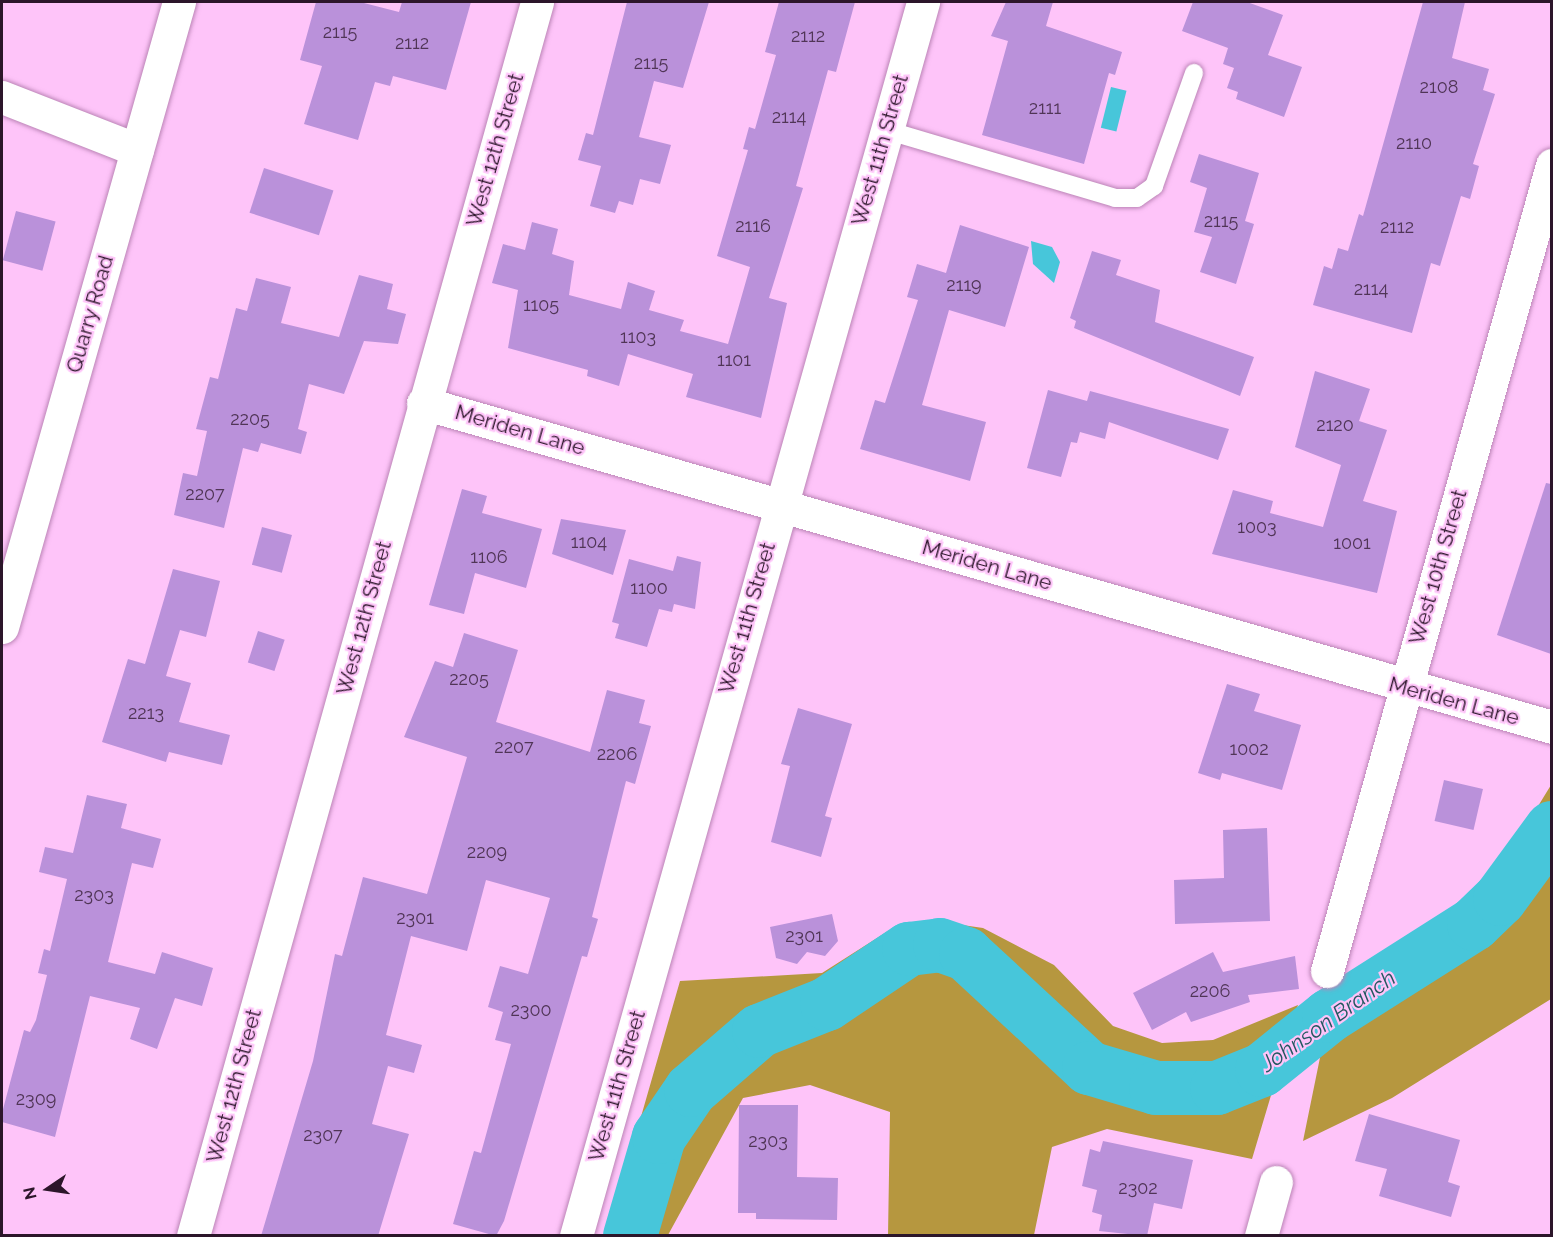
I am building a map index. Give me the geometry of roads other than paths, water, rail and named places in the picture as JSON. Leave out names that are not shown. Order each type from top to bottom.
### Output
[{"type":"street","name":"Quarry Road","points":[[2,627],[179,2]]},
{"type":"street","name":"West 12th Street","points":[[193,1236],[423,403],[537,2]]},
{"type":"street","name":"West 11th Street","points":[[576,1236],[779,503],[923,2]]},
{"type":"street","points":[[2,98],[137,150]]},
{"type":"street","name":"West 10th Street","points":[[1327,971],[1403,688],[1551,165]]},
{"type":"street","name":"Meriden Lane","points":[[423,403],[779,503],[1403,688],[1551,727]]},
{"type":"street","points":[[1261,1236],[1276,1182]]},
{"type":"lane","points":[[886,130],[1115,198],[1137,198],[1154,186],[1194,73]]},
{"type":"waterway","name":"Johnson Branch","points":[[630,1236],[659,1137],[691,1090],[759,1031],[827,1004],[909,949],[940,945],[966,954],[1089,1068],[1156,1088],[1217,1088],[1262,1070],[1329,1016],[1474,924],[1500,899],[1552,828]]}]
